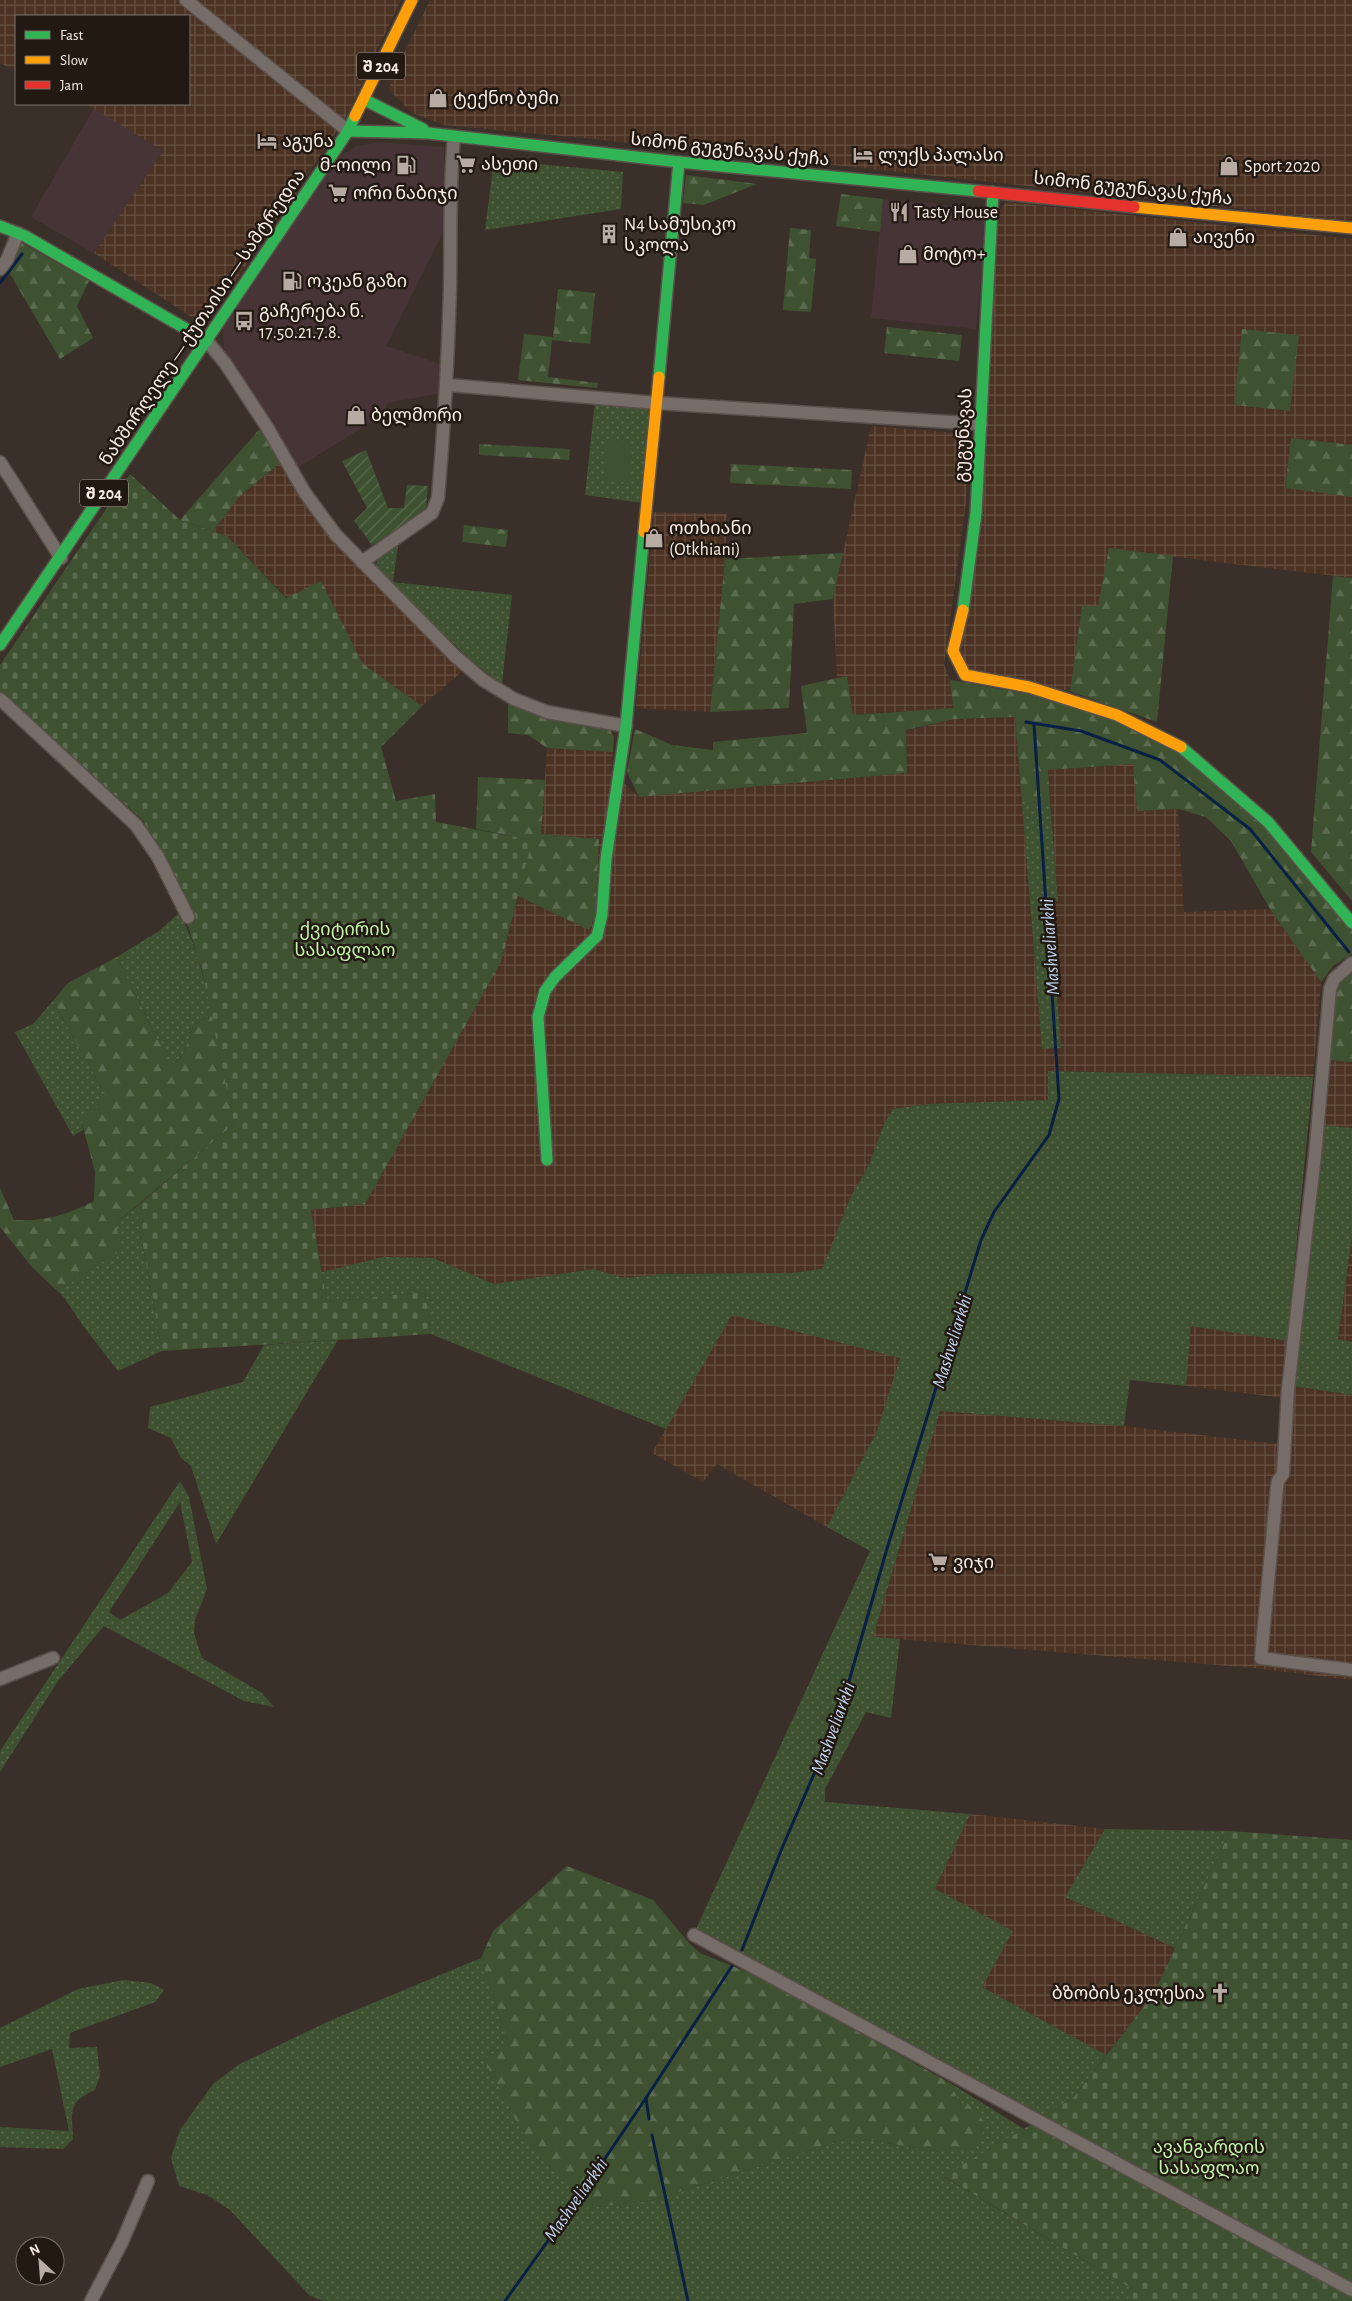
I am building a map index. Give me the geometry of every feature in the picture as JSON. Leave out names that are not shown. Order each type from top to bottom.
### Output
[{"type":"street","points":[[186,0],[348,131]]},
{"type":"street","name":"შ 204","points":[[348,131],[365,100],[412,0]]},
{"type":"street","name":"სიმონ გუგუნავას ქუჩა","points":[[365,100],[433,133]]},
{"type":"street","name":"სიმონ გუგუნავას ქუჩა","points":[[348,131],[389,130],[433,133],[454,137],[679,162],[1352,228]]},
{"type":"street","name":"ნახშირღელე — ქუთაისი — სამტრედია","points":[[0,645],[348,131]]},
{"type":"street","points":[[362,562],[432,513],[438,498],[448,385],[450,173],[454,137]]},
{"type":"street","points":[[547,1160],[538,1018],[543,997],[555,977],[597,936],[602,915],[606,859],[626,726],[679,162]]},
{"type":"street","name":"გუგუნავას","points":[[993,192],[976,513],[966,595],[953,651],[965,675],[1029,688],[1117,715],[1181,747],[1268,822],[1352,923]]},
{"type":"street","points":[[0,226],[18,233],[207,341],[225,363],[267,427],[319,513],[336,535],[455,656],[483,680],[514,700],[547,712],[626,726]]},
{"type":"street","points":[[0,269],[18,233]]},
{"type":"street","points":[[448,385],[657,403],[981,424]]},
{"type":"street","points":[[0,462],[60,558]]},
{"type":"street","points":[[0,699],[136,825],[158,857],[188,917]]},
{"type":"street","points":[[1352,964],[1334,979],[1330,989],[1315,1155],[1288,1389],[1283,1474],[1278,1481],[1277,1487],[1260,1658],[1352,1670]]},
{"type":"street","points":[[0,1679],[53,1658]]},
{"type":"street","points":[[694,1935],[1352,2290]]},
{"type":"street","points":[[91,2301],[122,2242],[148,2181]]},
{"type":"shaded area","points":[[0,0],[401,0],[345,119],[205,326],[94,253],[163,151],[88,105],[190,105],[190,15],[15,15],[15,70],[0,63]]},
{"type":"shaded area","points":[[430,0],[1352,0],[1352,221],[583,138],[444,125],[412,113],[389,90],[392,78]]},
{"type":"shaded area","points":[[94,108],[163,151],[94,253],[31,217]]},
{"type":"shaded area","points":[[379,142],[444,147],[445,228],[386,346],[441,364],[442,393],[387,403],[384,414],[296,469],[224,349],[223,326],[338,158],[357,146]]},
{"type":"shaded area","points":[[883,199],[988,209],[976,329],[871,318]]},
{"type":"shaded area","points":[[1006,202],[1352,239],[1352,445],[1291,438],[1285,488],[1352,497],[1352,578],[1109,549],[1098,607],[1082,607],[1070,691],[969,673],[960,647],[999,212]]},
{"type":"shaded area","points":[[871,426],[969,434],[966,502],[944,664],[950,680],[953,708],[853,715],[847,676],[837,678],[833,599]]},
{"type":"shaded area","points":[[280,463],[312,515],[349,558],[464,670],[422,706],[363,664],[321,581],[287,598],[227,536],[213,531],[240,496]]},
{"type":"shaded area","points":[[654,512],[727,514],[725,559],[710,712],[636,708]]},
{"type":"shaded area","points":[[1015,717],[1042,1049],[1050,902],[1058,901],[1048,770],[1134,764],[1137,811],[1178,809],[1184,912],[1270,909],[1321,982],[1313,1077],[1049,1071],[1049,1100],[927,1104],[893,1109],[884,1124],[868,1167],[851,1196],[823,1269],[792,1273],[663,1274],[624,1278],[593,1269],[494,1284],[433,1258],[383,1257],[322,1272],[311,1210],[365,1204],[501,962],[518,896],[589,929],[599,839],[541,834],[547,748],[613,752],[611,771],[639,797],[907,773],[906,731],[954,719]]},
{"type":"shaded area","points":[[1327,1060],[1352,1062],[1352,1128],[1321,1125]]},
{"type":"shaded area","points":[[1352,1236],[1352,1342],[1338,1340]]},
{"type":"shaded area","points":[[732,1314],[901,1358],[877,1431],[827,1527],[717,1464],[703,1482],[652,1453]]},
{"type":"shaded area","points":[[1190,1325],[1287,1341],[1285,1398],[1186,1386]]},
{"type":"shaded area","points":[[1293,1386],[1352,1395],[1352,1680],[1254,1668],[873,1637],[940,1411],[1124,1426],[1279,1444]]},
{"type":"shaded area","points":[[970,1814],[1105,1829],[1065,1897],[1175,1948],[1153,1995],[1106,2055],[982,1987],[935,1889]]},
{"type":"green space","points":[[494,160],[623,172],[621,209],[485,230]]},
{"type":"green space","points":[[686,175],[757,184],[704,205],[683,203]]},
{"type":"green space","points":[[841,194],[883,199],[880,232],[836,226]]},
{"type":"green space","points":[[790,228],[811,230],[809,258],[816,259],[811,312],[783,310]]},
{"type":"green space","points":[[22,243],[89,281],[77,306],[93,338],[60,359],[6,267]]},
{"type":"green space","points":[[558,289],[595,293],[590,344],[552,340],[548,377],[598,383],[597,388],[518,380],[524,334],[553,337]]},
{"type":"green space","points":[[887,327],[962,335],[959,361],[884,353]]},
{"type":"green space","points":[[1242,329],[1299,335],[1290,411],[1234,405]]},
{"type":"green space","points":[[595,401],[646,407],[650,411],[643,503],[585,495]]},
{"type":"green space","points":[[262,426],[280,463],[240,496],[213,531],[180,520]]},
{"type":"green space","points":[[1291,438],[1352,445],[1352,497],[1285,488]]},
{"type":"green space","points":[[606,441],[630,442],[629,482],[605,482]]},
{"type":"green space","points":[[479,444],[570,449],[569,460],[479,455]]},
{"type":"green space","points":[[366,450],[388,508],[404,508],[407,485],[428,486],[426,508],[372,545],[354,521],[367,508],[342,461]]},
{"type":"green space","points":[[731,464],[852,470],[851,489],[730,483]]},
{"type":"green space","name":"ქვიტირის სასაფლაო","points":[[130,474],[180,520],[227,536],[286,598],[321,581],[363,664],[422,706],[381,747],[396,801],[435,794],[436,822],[532,840],[501,962],[365,1204],[311,1210],[327,1302],[425,1292],[431,1334],[162,1351],[136,1207],[234,1124],[202,970],[177,892],[143,820],[0,694],[0,665]]},
{"type":"green space","points":[[464,525],[508,530],[506,547],[462,542]]},
{"type":"green space","points":[[398,546],[393,582],[512,595],[502,684],[474,663],[378,571],[375,566],[381,554]]},
{"type":"green space","points":[[1109,548],[1173,556],[1157,722],[1070,691],[1082,606],[1098,606]]},
{"type":"green space","points":[[843,553],[833,599],[794,604],[789,708],[710,712],[725,559]]},
{"type":"green space","points":[[1333,576],[1352,578],[1352,901],[1311,852]]},
{"type":"green space","points":[[847,676],[853,715],[953,708],[950,680],[1038,696],[1113,720],[1178,752],[1265,826],[1352,929],[1352,954],[1333,966],[1321,982],[1270,909],[1231,841],[1206,817],[1178,809],[1137,811],[1133,764],[1048,770],[1050,802],[1022,804],[1015,717],[954,719],[906,730],[907,773],[639,797],[627,772],[635,729],[672,745],[713,750],[713,742],[807,733],[801,686]]},
{"type":"green space","points":[[508,704],[543,717],[609,728],[614,737],[613,752],[547,748],[528,735],[508,733]]},
{"type":"green space","points":[[478,777],[545,780],[541,834],[599,839],[595,916],[589,930],[518,896],[531,840],[476,829]]},
{"type":"green space","points":[[1050,802],[1058,901],[1050,902],[1061,1048],[1042,1049],[1022,804]]},
{"type":"green space","points":[[179,913],[191,937],[203,975],[212,1015],[198,1022],[192,1030],[183,1054],[174,1065],[158,1041],[117,957],[159,931]]},
{"type":"green space","points":[[117,957],[158,1041],[174,1065],[183,1054],[192,1030],[198,1022],[212,1015],[234,1124],[116,1223],[121,1250],[56,1290],[32,1267],[0,1227],[0,1188],[14,1220],[45,1219],[74,1210],[94,1201],[95,1172],[82,1123],[107,1097],[53,1001],[68,983]]},
{"type":"green space","points":[[1352,969],[1352,1062],[1327,1060],[1336,997],[1345,976]]},
{"type":"green space","points":[[53,1001],[107,1097],[82,1123],[83,1130],[73,1136],[15,1032],[33,1024]]},
{"type":"green space","points":[[1048,1071],[1313,1077],[1287,1341],[1191,1326],[1186,1386],[1130,1380],[1124,1426],[940,1411],[873,1637],[900,1639],[891,1718],[866,1712],[825,1789],[825,1802],[970,1814],[935,1889],[1013,1931],[982,1987],[1106,2055],[1074,2097],[1041,2118],[696,1929],[870,1551],[827,1527],[877,1431],[900,1358],[732,1315],[666,1429],[431,1334],[425,1292],[327,1302],[322,1272],[383,1257],[433,1258],[494,1284],[593,1269],[624,1278],[663,1274],[792,1273],[822,1269],[851,1196],[868,1167],[884,1124],[893,1109],[927,1104],[1048,1100]]},
{"type":"green space","points":[[1321,1125],[1352,1128],[1352,1236],[1338,1339],[1352,1342],[1352,1395],[1293,1386]]},
{"type":"green space","points":[[136,1207],[162,1351],[118,1371],[63,1296],[56,1290],[120,1250],[116,1223]]},
{"type":"green space","points":[[338,1340],[216,1544],[191,1466],[181,1458],[171,1438],[148,1428],[150,1407],[243,1382],[264,1345]]},
{"type":"green space","points":[[180,1481],[189,1497],[207,1589],[195,1620],[194,1633],[202,1658],[262,1693],[274,1707],[244,1701],[104,1626],[58,1681],[0,1772],[0,1751]],"holes":[[[180,1502],[192,1562],[168,1593],[120,1620],[109,1612]]]},
{"type":"green space","points":[[1105,1829],[1230,1831],[1175,1948],[1065,1897]]},
{"type":"green space","name":"ავანგარდის სასაფლაო","points":[[1230,1831],[1352,1840],[1352,2301],[1133,2301],[1132,2289],[943,2176],[1024,2129],[1074,2097],[1153,1995]]},
{"type":"green space","points":[[567,1866],[653,1900],[689,1943],[700,1953],[762,1978],[950,2083],[960,2103],[968,2104],[987,2125],[973,2150],[941,2152],[851,2137],[653,2200],[590,2208],[526,2139],[484,2060],[508,2044],[481,1958],[493,1931]]},
{"type":"green space","points":[[481,1958],[508,2044],[484,2060],[590,2208],[653,2200],[851,2137],[941,2152],[960,2103],[950,2083],[1024,2129],[944,2177],[1132,2289],[1133,2301],[324,2301],[310,2296],[230,2210],[207,2195],[179,2186],[171,2158],[180,2130],[213,2084],[238,2065],[327,2022]]},
{"type":"green space","points":[[123,1980],[151,1983],[164,1990],[155,2002],[70,2033],[69,2048],[97,2047],[100,2076],[95,2090],[86,2094],[75,2104],[72,2115],[73,2139],[63,2149],[0,2147],[0,2127],[69,2131],[52,2049],[0,2067],[0,2028],[78,1989]]},
{"type":"waterway","points":[[0,283],[22,254]]},
{"type":"waterway","points":[[1026,722],[1081,731],[1160,760],[1250,829],[1349,952]]},
{"type":"waterway","name":"Mashveliarkhi","points":[[742,1950],[782,1848],[839,1716],[886,1552],[981,1240],[994,1212],[1049,1135],[1059,1099],[1034,724]]},
{"type":"waterway","name":"Mashveliarkhi","points":[[649,2119],[646,2098],[732,1966]]},
{"type":"waterway","name":"Mashveliarkhi","points":[[505,2301],[646,2098]]},
{"type":"waterway","points":[[652,2135],[688,2301]]},
{"type":"traffic: fast","points":[[365,100],[423,129]]},
{"type":"traffic: fast","points":[[0,645],[348,131],[355,116]]},
{"type":"traffic: fast","points":[[348,131],[428,133],[679,162],[978,191]]},
{"type":"traffic: fast","points":[[659,377],[679,162]]},
{"type":"traffic: fast","points":[[963,610],[976,513],[993,192]]},
{"type":"traffic: fast","points":[[0,226],[25,236],[207,341]]},
{"type":"traffic: fast","points":[[547,1160],[538,1017],[545,991],[555,977],[597,936],[602,915],[606,859],[626,726],[644,532]]},
{"type":"traffic: fast","points":[[1181,747],[1268,822],[1352,923]]},
{"type":"traffic: slow","points":[[355,116],[412,0]]},
{"type":"traffic: slow","points":[[1134,207],[1352,228]]},
{"type":"traffic: slow","points":[[644,532],[659,377]]},
{"type":"traffic: slow","points":[[963,610],[953,651],[965,675],[1029,687],[1117,715],[1181,747]]},
{"type":"traffic: jam","points":[[978,191],[1134,207]]},
{"type":"place","name":"ტექნო ბუმი","points":[[438,98]]},
{"type":"place","name":"აგუნა","points":[[267,141]]},
{"type":"place","name":"ლუქს პალასი","points":[[863,155]]},
{"type":"place","name":"ასეთი","points":[[466,164]]},
{"type":"place","name":"მ-ოილი","points":[[406,165]]},
{"type":"place","name":"Sport 2020","points":[[1229,166]]},
{"type":"place","name":"ორი ნაბიჯი","points":[[338,193]]},
{"type":"place","name":"Tasty House","points":[[899,212]]},
{"type":"place","name":"N4 სამუსიკო სკოლა","points":[[609,234]]},
{"type":"place","name":"აივენი","points":[[1178,237]]},
{"type":"place","name":"მოტო+","points":[[908,254]]},
{"type":"place","name":"ოკეან გაზი","points":[[292,281]]},
{"type":"place","name":"გაჩერება ნ. 17.50.21.7.8.","points":[[244,321]]},
{"type":"place","name":"ბელმორი","points":[[356,415]]},
{"type":"place","name":"ოთხიანი (Otkhiani)","points":[[654,538]]},
{"type":"place","name":"ვიჯი","points":[[938,1562]]},
{"type":"place","name":"ბზობის ეკლესია","points":[[1220,1993]]}]
